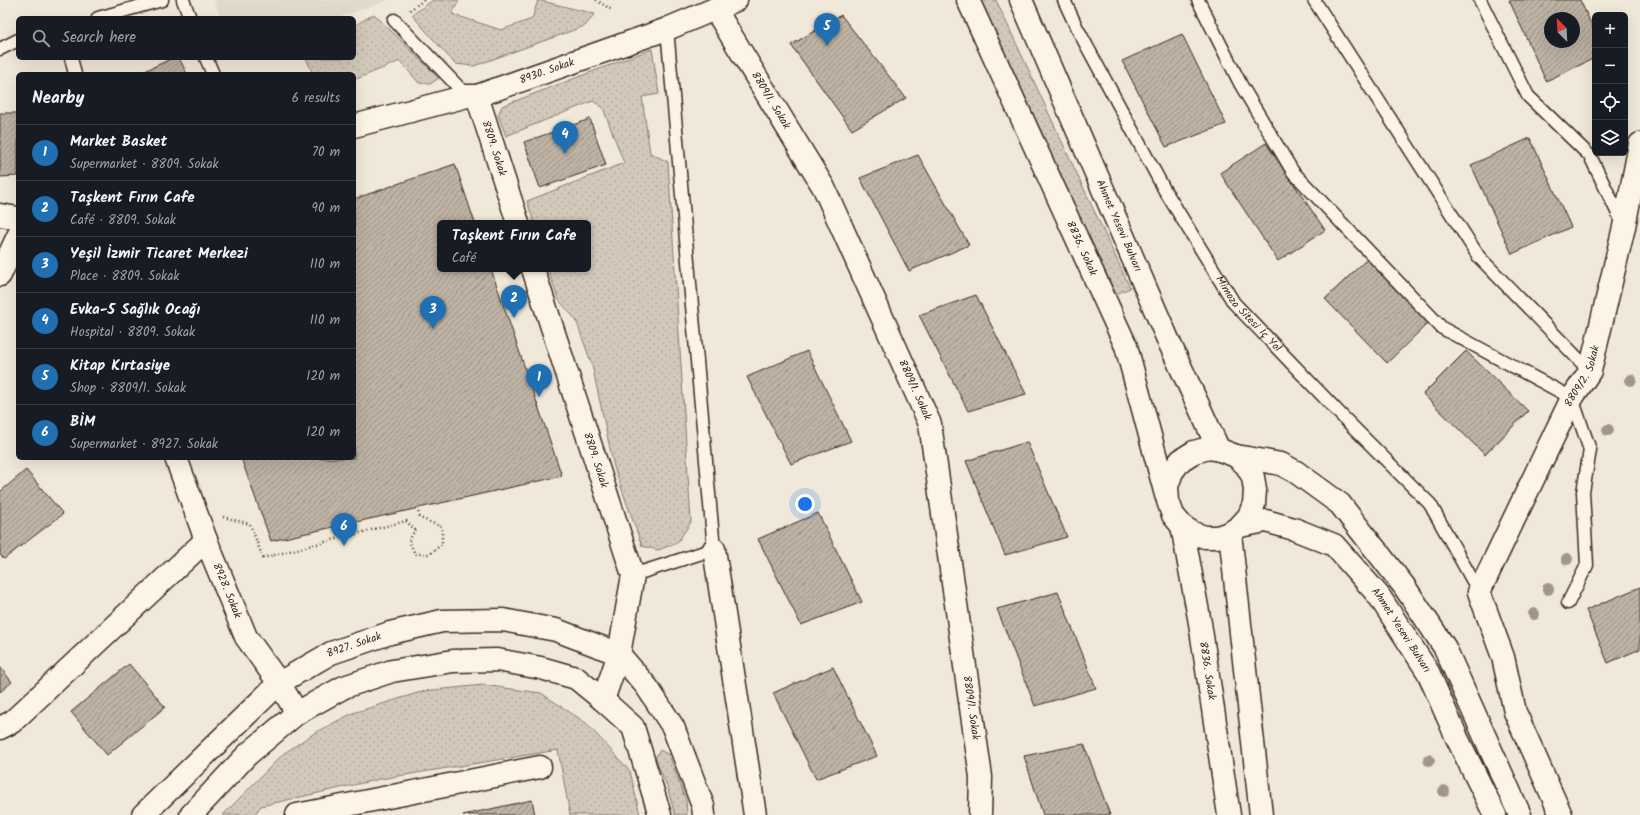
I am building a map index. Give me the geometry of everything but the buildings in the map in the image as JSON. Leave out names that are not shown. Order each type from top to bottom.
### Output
[{"type":"street","name":"8930. Sokak","points":[[356,125],[472,96],[667,29],[736,0]]},
{"type":"street","name":"Ahmet Yesevi Bulvarı","points":[[1021,0],[1169,342],[1228,453]]},
{"type":"street","name":"8836. Sokak","points":[[969,2],[1126,346],[1168,502]]},
{"type":"street","name":"8809/1. Sokak","points":[[715,9],[824,188],[930,424],[981,777],[980,815]]},
{"type":"street","name":"8809. Sokak","points":[[472,96],[517,220]]},
{"type":"street","name":"8809/2. Sokak","points":[[1478,592],[1572,398],[1590,371],[1624,227],[1640,144]]},
{"type":"street","points":[[0,215],[16,218]]},
{"type":"street","points":[[0,275],[16,240]]},
{"type":"street","name":"8809. Sokak","points":[[534,272],[633,575],[619,654],[603,700]]},
{"type":"street","points":[[1228,453],[1246,465],[1253,477],[1255,490],[1254,504],[1249,516],[1235,530],[1217,537],[1205,537],[1193,533],[1182,526],[1173,515],[1168,502],[1167,486],[1172,472],[1181,460],[1194,452],[1209,448],[1281,464],[1296,472],[1340,504],[1404,586],[1445,648],[1520,815]]},
{"type":"street","name":"8928. Sokak","points":[[177,460],[246,637],[280,683],[297,713]]},
{"type":"street","name":"Ahmet Yesevi Bulvarı","points":[[1235,530],[1266,520],[1294,529],[1334,546],[1379,596],[1428,672],[1457,738],[1495,815]]},
{"type":"street","name":"8836. Sokak","points":[[1182,526],[1200,623],[1229,815]]},
{"type":"street","points":[[0,728],[12,722],[203,530]]},
{"type":"street","points":[[1235,530],[1261,815]]},
{"type":"street","points":[[714,549],[755,815]]},
{"type":"street","points":[[1478,592],[1503,657],[1515,712],[1561,815]]},
{"type":"street","name":"8927. Sokak","points":[[143,815],[280,683],[331,653],[390,633],[442,621],[503,620],[556,630],[619,654]]},
{"type":"street","points":[[619,654],[647,687],[673,727],[703,806],[704,815]]},
{"type":"street","points":[[191,815],[247,755],[297,713],[344,687],[392,671],[453,661],[498,660],[541,668],[576,678],[633,727],[660,815]]},
{"type":"street","points":[[297,815],[540,767]]},
{"type":"lane","points":[[105,16],[162,0]]},
{"type":"lane","points":[[183,0],[189,16]]},
{"type":"lane","name":"Mimoza Sitesi İç Yol","points":[[1064,0],[1076,26],[1164,189],[1234,303],[1344,418],[1430,504],[1478,592]]},
{"type":"lane","points":[[1198,0],[1241,85],[1293,172],[1442,328],[1572,398],[1590,450],[1583,492],[1588,565],[1568,603]]},
{"type":"lane","points":[[1314,0],[1479,257],[1590,371]]},
{"type":"lane","points":[[1480,0],[1528,96],[1590,156],[1624,227]]},
{"type":"lane","points":[[394,20],[472,96]]},
{"type":"lane","points":[[633,575],[714,549],[667,29]]},
{"type":"lane","points":[[0,49],[16,41]]},
{"type":"lane","points":[[72,60],[74,72]]},
{"type":"lane","points":[[207,60],[211,72]]},
{"type":"path","points":[[596,0],[612,10]]},
{"type":"path","points":[[203,530],[214,514],[250,524],[263,558],[406,521],[415,530],[409,541],[415,554],[430,554],[442,544],[442,527],[420,518],[417,508]]},
{"type":"shaded area","points":[[214,0],[389,0],[344,16],[220,16]]},
{"type":"shaded area","points":[[433,0],[459,0],[452,14],[501,30],[532,19],[538,0],[595,14],[585,26],[474,66],[455,64],[412,15]]},
{"type":"shaded area","points":[[975,0],[996,0],[1130,288],[1116,294]]},
{"type":"shaded area","points":[[374,14],[439,78],[430,84],[419,83],[400,61],[356,79],[356,72],[312,72],[307,60],[356,60],[356,25]]},
{"type":"shaded area","points":[[652,49],[659,94],[642,97],[650,153],[668,162],[691,522],[677,543],[658,550],[642,546],[614,467],[592,365],[576,320],[558,299],[549,272],[591,272],[591,220],[533,220],[527,201],[624,163],[603,108],[593,101],[506,136],[498,115],[502,106]]},
{"type":"shaded area","points":[[483,685],[541,693],[586,723],[630,771],[640,815],[570,815],[558,750],[380,779],[261,806],[254,815],[223,815],[283,754],[316,732],[353,713],[424,691]]},
{"type":"shaded area","points":[[660,750],[669,755],[686,800],[687,815],[675,815],[667,786],[655,758]]},
{"type":"place","name":"Kitap Kırtasiye","points":[[827,46]]},
{"type":"place","name":"Evka-5 Sağlık Ocağı","points":[[565,154]]},
{"type":"place","name":"Taşkent Fırın Cafe","points":[[514,318]]},
{"type":"place","name":"Yeşil İzmir Ticaret Merkezi","points":[[433,329]]},
{"type":"place","name":"Market Basket","points":[[539,397]]},
{"type":"place","name":"BİM","points":[[344,546]]}]
